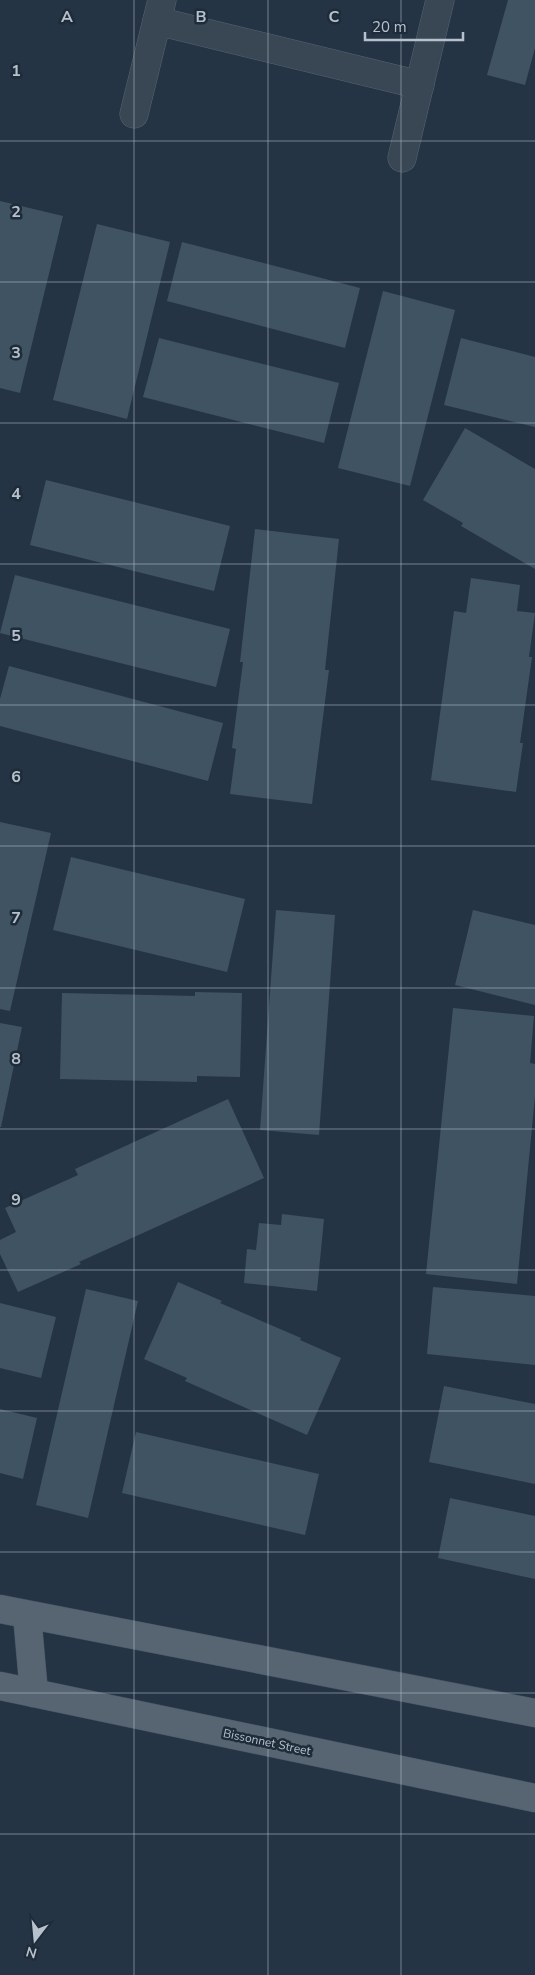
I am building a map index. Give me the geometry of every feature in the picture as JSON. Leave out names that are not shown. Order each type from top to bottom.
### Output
[{"type":"main road","points":[[0,1610],[535,1713]]},
{"type":"main road","points":[[26,1615],[34,1694]]},
{"type":"main road","name":"Bissonnet Street","points":[[0,1686],[534,1798]]},
{"type":"lane","points":[[402,158],[440,0]]},
{"type":"lane","points":[[134,114],[160,11],[420,85]]},
{"type":"building","points":[[508,0],[535,0],[535,48],[525,85],[487,75]]},
{"type":"building","points":[[0,201],[63,216],[20,393],[0,388]]},
{"type":"building","points":[[97,224],[170,242],[127,419],[53,400]]},
{"type":"building","points":[[182,242],[360,288],[345,348],[167,301]]},
{"type":"building","points":[[383,291],[455,310],[410,486],[338,468]]},
{"type":"building","points":[[159,338],[339,383],[324,443],[143,397]]},
{"type":"building","points":[[461,338],[535,357],[535,427],[444,405]]},
{"type":"building","points":[[465,428],[535,469],[535,569],[461,526],[463,523],[423,500]]},
{"type":"building","points":[[46,480],[230,526],[214,591],[30,545]]},
{"type":"building","points":[[255,529],[339,539],[325,670],[329,670],[312,804],[230,794],[236,749],[232,748],[243,662],[240,662]]},
{"type":"building","points":[[15,575],[230,629],[216,687],[0,633]]},
{"type":"building","points":[[471,578],[520,585],[517,611],[535,613],[529,657],[532,657],[520,743],[523,743],[516,792],[431,780],[454,611],[466,613]]},
{"type":"building","points":[[9,666],[223,723],[208,781],[0,726],[0,699]]},
{"type":"building","points":[[0,822],[51,833],[10,1011],[0,1009]]},
{"type":"building","points":[[71,857],[245,899],[227,972],[53,930]]},
{"type":"building","points":[[276,910],[335,915],[319,1135],[260,1130]]},
{"type":"building","points":[[473,910],[535,925],[535,1005],[455,985]]},
{"type":"building","points":[[195,992],[242,993],[240,1077],[197,1076],[197,1082],[60,1079],[62,993],[195,996]]},
{"type":"building","points":[[453,1008],[534,1016],[530,1063],[535,1064],[535,1096],[517,1284],[426,1274]]},
{"type":"building","points":[[0,1023],[22,1027],[1,1127],[0,1127]]},
{"type":"building","points":[[228,1099],[264,1178],[79,1262],[81,1264],[18,1292],[0,1254],[0,1240],[16,1232],[5,1208],[78,1175],[75,1169]]},
{"type":"building","points":[[282,1214],[324,1219],[317,1291],[244,1283],[247,1249],[256,1250],[259,1223],[281,1225]]},
{"type":"building","points":[[178,1282],[341,1358],[307,1435],[185,1381],[187,1378],[144,1359]]},
{"type":"building","points":[[433,1287],[535,1296],[535,1365],[427,1354]]},
{"type":"building","points":[[86,1289],[138,1301],[88,1518],[36,1505]]},
{"type":"building","points":[[0,1303],[56,1317],[41,1378],[0,1368]]},
{"type":"building","points":[[444,1386],[535,1404],[535,1484],[429,1462]]},
{"type":"building","points":[[0,1409],[37,1418],[23,1479],[0,1473]]},
{"type":"building","points":[[136,1432],[319,1474],[305,1535],[122,1493]]},
{"type":"building","points":[[450,1498],[535,1516],[535,1579],[438,1558]]}]
